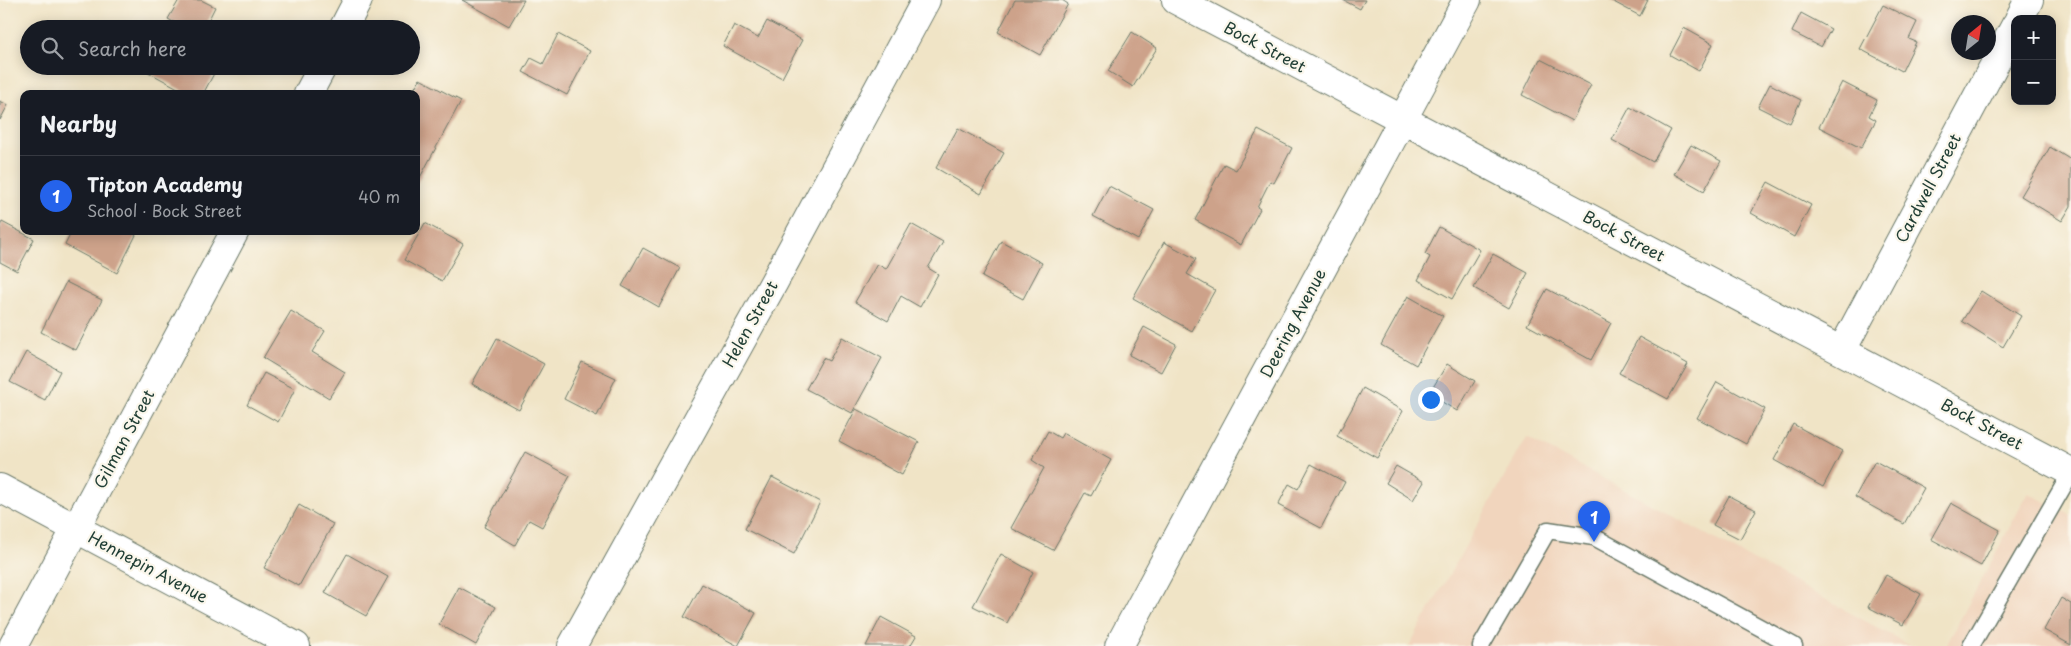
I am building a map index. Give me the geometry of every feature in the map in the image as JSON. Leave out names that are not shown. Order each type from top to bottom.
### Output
[{"type":"street","points":[[348,20],[358,0]]},
{"type":"street","name":"Helen Street","points":[[572,646],[774,282],[926,0]]},
{"type":"street","name":"Bock Street","points":[[1176,0],[2071,472]]},
{"type":"street","name":"Deering Avenue","points":[[1119,646],[1467,0]]},
{"type":"street","points":[[2020,15],[2028,0]]},
{"type":"street","name":"Cardwell Street","points":[[1842,350],[2011,33]]},
{"type":"street","points":[[310,90],[318,75]]},
{"type":"street","name":"Gilman Street","points":[[13,646],[232,235]]},
{"type":"street","name":"Hennepin Avenue","points":[[0,488],[296,646]]},
{"type":"lane","points":[[1971,646],[2071,472]]},
{"type":"lane","points":[[1481,646],[1548,530],[1594,537],[1794,646]]},
{"type":"shaded area","points":[[1527,437],[1911,646],[1409,646]]},
{"type":"shaded area","points":[[2028,493],[2071,515],[2071,646],[1946,646]]},
{"type":"building","points":[[179,0],[201,0],[215,7],[208,20],[168,19]]},
{"type":"building","points":[[462,0],[524,0],[509,26]]},
{"type":"building","points":[[1015,0],[1062,0],[1068,4],[1040,55],[998,32]]},
{"type":"building","points":[[1343,0],[1365,0],[1360,9]]},
{"type":"building","points":[[1610,0],[1648,0],[1640,16]]},
{"type":"building","points":[[1883,5],[1917,22],[1909,39],[1916,42],[1902,71],[1860,49]]},
{"type":"building","points":[[1801,13],[1831,29],[1821,47],[1792,32]]},
{"type":"building","points":[[767,21],[802,40],[782,78],[723,46],[734,25],[758,38]]},
{"type":"building","points":[[1684,28],[1713,44],[1699,71],[1670,55]]},
{"type":"building","points":[[1132,32],[1157,48],[1133,87],[1108,71]]},
{"type":"building","points":[[558,34],[590,51],[567,95],[523,72],[531,58],[543,64]]},
{"type":"building","points":[[1540,59],[1591,85],[1572,121],[1522,95]]},
{"type":"building","points":[[154,75],[213,75],[205,90],[182,90]]},
{"type":"building","points":[[420,79],[461,101],[420,178],[420,90],[413,90]]},
{"type":"building","points":[[1842,82],[1877,100],[1869,116],[1876,120],[1861,148],[1819,127]]},
{"type":"building","points":[[1770,84],[1801,100],[1790,123],[1758,107]]},
{"type":"building","points":[[0,101],[8,105],[0,120]]},
{"type":"building","points":[[1630,107],[1671,130],[1653,162],[1612,140]]},
{"type":"building","points":[[958,128],[1004,153],[981,194],[936,168]]},
{"type":"building","points":[[1258,130],[1292,148],[1274,183],[1270,181],[1257,207],[1260,209],[1241,245],[1195,220],[1224,164],[1236,170]]},
{"type":"building","points":[[1691,145],[1721,161],[1704,191],[1674,174]]},
{"type":"building","points":[[2050,147],[2071,160],[2071,206],[2062,221],[2021,196]]},
{"type":"building","points":[[1768,182],[1811,205],[1794,237],[1751,213]]},
{"type":"building","points":[[1109,186],[1154,210],[1138,240],[1093,216]]},
{"type":"building","points":[[2,222],[20,232],[20,235],[26,235],[34,239],[17,271],[0,262],[0,226]]},
{"type":"building","points":[[425,223],[463,244],[442,281],[404,260],[418,235],[420,235]]},
{"type":"building","points":[[911,224],[943,242],[928,268],[938,274],[920,307],[901,296],[888,321],[855,302],[877,264],[886,269]]},
{"type":"building","points":[[1439,227],[1480,250],[1452,299],[1418,280],[1430,257],[1425,254]]},
{"type":"building","points":[[70,235],[136,235],[117,273],[65,245]]},
{"type":"building","points":[[1001,241],[1042,263],[1023,299],[982,277]]},
{"type":"building","points":[[1164,242],[1196,259],[1187,274],[1215,290],[1192,331],[1133,298]]},
{"type":"building","points":[[643,248],[680,268],[659,307],[622,286]]},
{"type":"building","points":[[1493,254],[1528,273],[1509,308],[1474,288]]},
{"type":"building","points":[[66,282],[102,300],[76,350],[41,332]]},
{"type":"building","points":[[1547,289],[1611,323],[1591,360],[1527,325]]},
{"type":"building","points":[[1981,291],[2021,316],[2003,347],[1962,321]]},
{"type":"building","points":[[1408,296],[1443,316],[1416,365],[1381,345]]},
{"type":"building","points":[[291,311],[325,331],[312,352],[345,372],[329,398],[263,358]]},
{"type":"building","points":[[1144,327],[1176,344],[1161,372],[1129,355]]},
{"type":"building","points":[[842,337],[882,358],[852,413],[806,389],[823,358],[829,361]]},
{"type":"building","points":[[1639,337],[1688,364],[1668,399],[1619,373]]},
{"type":"building","points":[[497,338],[544,364],[519,410],[472,384]]},
{"type":"building","points":[[26,352],[60,371],[45,400],[10,382]]},
{"type":"building","points":[[582,362],[616,378],[597,416],[564,399]]},
{"type":"building","points":[[1447,364],[1475,381],[1457,411],[1429,394]]},
{"type":"building","points":[[264,373],[295,389],[278,422],[247,405]]},
{"type":"building","points":[[1717,382],[1765,409],[1746,444],[1697,418]]},
{"type":"building","points":[[1363,388],[1403,411],[1377,458],[1337,436]]},
{"type":"building","points":[[856,409],[919,442],[902,475],[839,441]]},
{"type":"building","points":[[1793,424],[1842,451],[1823,487],[1774,460]]},
{"type":"building","points":[[1048,431],[1060,438],[1063,433],[1111,460],[1091,496],[1085,493],[1053,550],[1011,528],[1044,468],[1032,460]]},
{"type":"building","points":[[525,452],[570,476],[542,527],[529,520],[515,545],[484,527]]},
{"type":"building","points":[[1875,461],[1924,488],[1904,524],[1855,497]]},
{"type":"building","points":[[1311,464],[1345,482],[1321,528],[1278,505],[1289,484],[1298,489]]},
{"type":"building","points":[[1396,466],[1424,482],[1413,500],[1386,483]]},
{"type":"building","points":[[772,477],[820,502],[794,554],[745,529]]},
{"type":"building","points":[[1729,496],[1756,510],[1740,539],[1713,525]]},
{"type":"building","points":[[1951,503],[2000,530],[1981,566],[1931,539]]},
{"type":"building","points":[[299,505],[333,524],[299,586],[264,568]]},
{"type":"building","points":[[347,554],[388,577],[366,616],[325,593]]},
{"type":"building","points":[[1001,554],[1033,572],[1007,623],[973,606]]},
{"type":"building","points":[[1886,575],[1921,594],[1903,625],[1868,607]]},
{"type":"building","points":[[702,584],[756,613],[738,646],[684,617]]},
{"type":"building","points":[[459,587],[496,607],[476,645],[439,624]]},
{"type":"building","points":[[2061,598],[2071,604],[2071,645],[2044,630]]},
{"type":"building","points":[[881,617],[916,636],[910,646],[866,646]]},
{"type":"place","name":"Tipton Academy","points":[[1594,542]]}]
